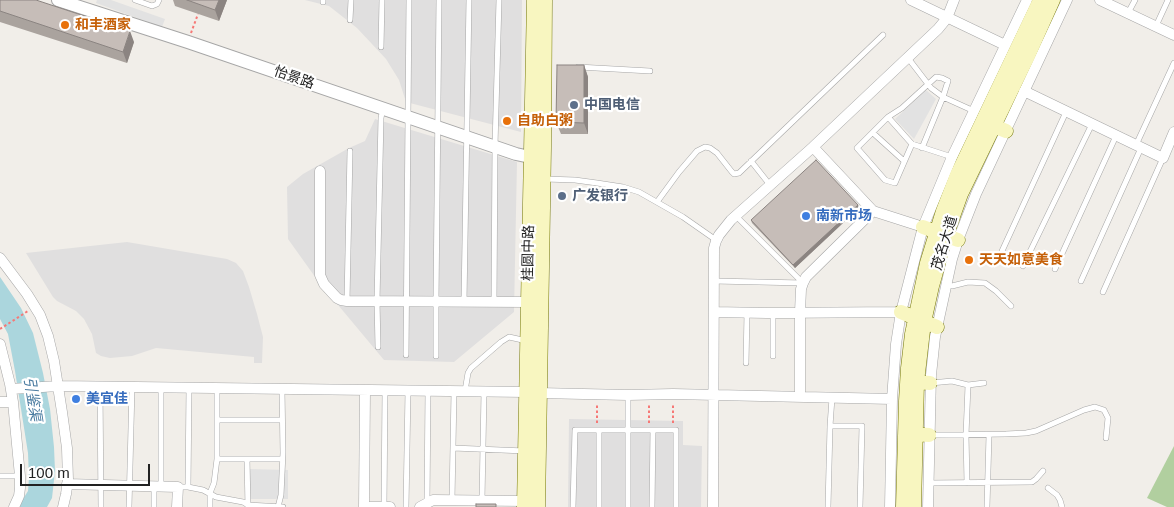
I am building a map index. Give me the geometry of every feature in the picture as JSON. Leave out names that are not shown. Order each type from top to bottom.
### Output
[{"type":"main road","name":"桂圆中路","points":[[524,504],[525,451],[533,393],[544,179],[537,158],[534,0]]},
{"type":"main road","name":"桂圆中路","points":[[538,507],[533,393],[527,341],[537,158],[550,65],[545,0]]},
{"type":"main road","name":"茂名大道","points":[[1016,51],[1044,34],[1053,0]]},
{"type":"main road","name":"茂名大道","points":[[963,161],[1000,128],[1013,86],[1016,51],[1033,1]]},
{"type":"main road","name":"茂名大道","points":[[905,400],[924,382],[925,322],[929,272],[941,234],[943,211],[963,161],[1013,86]]},
{"type":"main road","name":"茂名大道","points":[[941,234],[973,186],[963,161]]},
{"type":"main road","points":[[901,312],[925,322]]},
{"type":"main road","name":"茂名大道","points":[[903,507],[916,483],[905,400],[909,360],[925,322]]},
{"type":"main road","name":"茂名大道","points":[[905,400],[922,435],[914,507]]},
{"type":"street","name":"怡景路","points":[[58,0],[88,5],[188,42],[466,137],[516,154],[537,158]]},
{"type":"street","points":[[911,0],[1016,51],[974,111],[963,161]]},
{"type":"street","points":[[712,507],[714,248],[716,241],[735,216],[813,147],[938,29],[947,18],[954,0]]},
{"type":"street","points":[[1067,0],[1013,86],[1163,158],[1174,132]]},
{"type":"street","points":[[1103,1],[1174,35]]},
{"type":"street","points":[[973,186],[1000,128]]},
{"type":"street","points":[[813,147],[873,211],[941,234],[929,272],[901,312],[896,352],[905,400],[890,507]]},
{"type":"street","points":[[320,171],[320,274],[324,284],[341,300],[528,302]]},
{"type":"street","points":[[800,397],[800,312],[803,283],[806,277],[873,211]]},
{"type":"street","points":[[0,258],[40,315],[48,336],[54,386],[67,448],[67,484],[62,507]]},
{"type":"street","points":[[714,312],[901,312]]},
{"type":"street","points":[[0,344],[15,389],[13,402],[20,488],[14,507]]},
{"type":"street","points":[[922,435],[924,382]]},
{"type":"street","points":[[15,389],[54,386],[628,395],[673,394],[905,400]]},
{"type":"street","points":[[364,391],[364,507],[390,507]]},
{"type":"street","points":[[0,402],[13,402]]},
{"type":"street","points":[[916,483],[928,507]]},
{"type":"street","points":[[67,484],[183,487],[177,507]]},
{"type":"street","points":[[425,506],[433,500],[524,504]]},
{"type":"lane","points":[[135,0],[152,6],[157,4],[159,0]]},
{"type":"lane","points":[[350,20],[351,0]]},
{"type":"lane","points":[[381,47],[382,0]]},
{"type":"lane","points":[[406,355],[409,0]]},
{"type":"lane","points":[[436,356],[439,0]]},
{"type":"lane","points":[[464,302],[469,0]]},
{"type":"lane","points":[[494,302],[499,0]]},
{"type":"lane","points":[[1128,13],[1134,0]]},
{"type":"lane","points":[[1156,26],[1168,0]]},
{"type":"lane","points":[[657,202],[697,151],[705,147],[717,153],[734,174],[740,173],[883,35]]},
{"type":"lane","points":[[907,57],[931,88],[974,111]]},
{"type":"lane","points":[[1081,281],[1174,63]]},
{"type":"lane","points":[[574,67],[650,71]]},
{"type":"lane","points":[[912,144],[895,183],[885,180],[857,148],[888,117],[902,108],[936,77],[948,81],[922,148]]},
{"type":"lane","points":[[378,347],[377,301],[381,118],[383,108]]},
{"type":"lane","points":[[1002,251],[1066,111]]},
{"type":"lane","points":[[888,117],[912,144],[963,161]]},
{"type":"lane","points":[[1024,266],[1092,124]]},
{"type":"lane","points":[[872,133],[904,161]]},
{"type":"lane","points":[[1055,269],[1117,136]]},
{"type":"lane","points":[[347,301],[350,151]]},
{"type":"lane","points":[[1103,292],[1163,158]]},
{"type":"lane","points":[[752,161],[770,185]]},
{"type":"lane","points":[[544,179],[575,180],[623,187],[639,192],[683,217],[716,241]]},
{"type":"lane","points":[[735,216],[803,283]]},
{"type":"lane","points":[[929,272],[952,286],[968,282],[985,283],[1011,306]]},
{"type":"lane","points":[[714,281],[803,283]]},
{"type":"lane","points":[[746,363],[747,312]]},
{"type":"lane","points":[[772,313],[773,356]]},
{"type":"lane","points":[[465,392],[468,373],[471,368],[501,342],[509,337],[527,341]]},
{"type":"lane","points":[[924,382],[952,381],[968,385],[984,383]]},
{"type":"lane","points":[[967,483],[968,385]]},
{"type":"lane","points":[[100,387],[101,507]]},
{"type":"lane","points":[[129,507],[132,387]]},
{"type":"lane","points":[[154,507],[158,486],[161,388]]},
{"type":"lane","points":[[189,388],[183,487],[203,490],[216,497],[243,502],[248,506],[283,507]]},
{"type":"lane","points":[[210,507],[210,493],[214,483],[217,460],[217,389]]},
{"type":"lane","points":[[278,507],[281,495],[282,390]]},
{"type":"lane","points":[[384,507],[386,391]]},
{"type":"lane","points":[[406,507],[408,391]]},
{"type":"lane","points":[[425,506],[428,391]]},
{"type":"lane","points":[[452,500],[454,392]]},
{"type":"lane","points":[[482,501],[484,392]]},
{"type":"lane","points":[[628,395],[628,507]]},
{"type":"lane","points":[[828,507],[832,397]]},
{"type":"lane","points":[[922,435],[1016,434],[1036,431],[1084,410],[1095,408],[1104,410],[1108,418],[1106,438]]},
{"type":"lane","points":[[217,420],[282,420]]},
{"type":"lane","points":[[830,426],[862,426],[860,507]]},
{"type":"lane","points":[[574,507],[574,430],[676,430],[676,507]]},
{"type":"lane","points":[[598,430],[599,507]]},
{"type":"lane","points":[[651,430],[652,507]]},
{"type":"lane","points":[[987,507],[989,434]]},
{"type":"lane","points":[[453,448],[525,451]]},
{"type":"lane","points":[[217,460],[282,460]]},
{"type":"lane","points":[[248,460],[248,506]]},
{"type":"lane","points":[[916,483],[1034,482],[1043,471]]},
{"type":"lane","points":[[0,476],[20,476]]},
{"type":"lane","points":[[1048,488],[1057,495],[1062,507]]},
{"type":"path","points":[[188,42],[198,14]]},
{"type":"path","points":[[0,329],[29,310]]},
{"type":"path","points":[[596,394],[598,430]]},
{"type":"path","points":[[649,394],[651,430]]},
{"type":"path","points":[[672,430],[673,394]]},
{"type":"shaded area","points":[[97,0],[111,0],[165,19],[162,27],[96,3]]},
{"type":"shaded area","points":[[305,0],[522,0],[521,132],[406,102],[399,80],[386,59],[357,28],[329,6]]},
{"type":"shaded area","points":[[926,90],[936,99],[914,139],[895,119]]},
{"type":"shaded area","points":[[375,119],[517,162],[514,312],[454,362],[384,360],[318,281],[288,239],[287,187],[303,174],[365,141]]},
{"type":"shaded area","points":[[127,242],[227,259],[236,263],[243,271],[249,287],[263,337],[262,363],[254,363],[254,357],[156,348],[132,356],[110,358],[96,353],[92,334],[84,319],[76,311],[53,297],[26,253]]},
{"type":"shaded area","points":[[569,419],[683,421],[683,445],[702,446],[701,507],[568,507]]},
{"type":"shaded area","points":[[249,469],[288,470],[288,499],[249,499]]},
{"type":"green space","points":[[1174,446],[1174,507],[1167,507],[1147,498]]},
{"type":"water","name":"引鉴渠","points":[[0,277],[21,308],[33,333],[43,373],[50,409],[55,471],[52,498],[47,507],[18,507],[28,491],[28,453],[8,334],[0,319]]},
{"type":"building","points":[[0,0],[36,0],[130,31],[123,52],[0,11]]},
{"type":"building","points":[[187,0],[219,0],[215,10]]},
{"type":"building","name":"中国电信","points":[[557,65],[584,65],[584,123],[556,122]]},
{"type":"building","name":"南新市场","points":[[816,160],[858,205],[793,265],[751,220]]},
{"type":"building","points":[[476,504],[496,504],[496,507],[476,507]]},
{"type":"place","name":"和丰酒家","points":[[65,25]]},
{"type":"place","name":"中国电信","points":[[574,105]]},
{"type":"place","name":"自助白粥","points":[[507,121]]},
{"type":"place","name":"广发银行","points":[[562,196]]},
{"type":"place","name":"南新市场","points":[[806,216]]},
{"type":"place","name":"天天如意美食","points":[[969,260]]},
{"type":"place","name":"美宜佳","points":[[76,399]]}]
